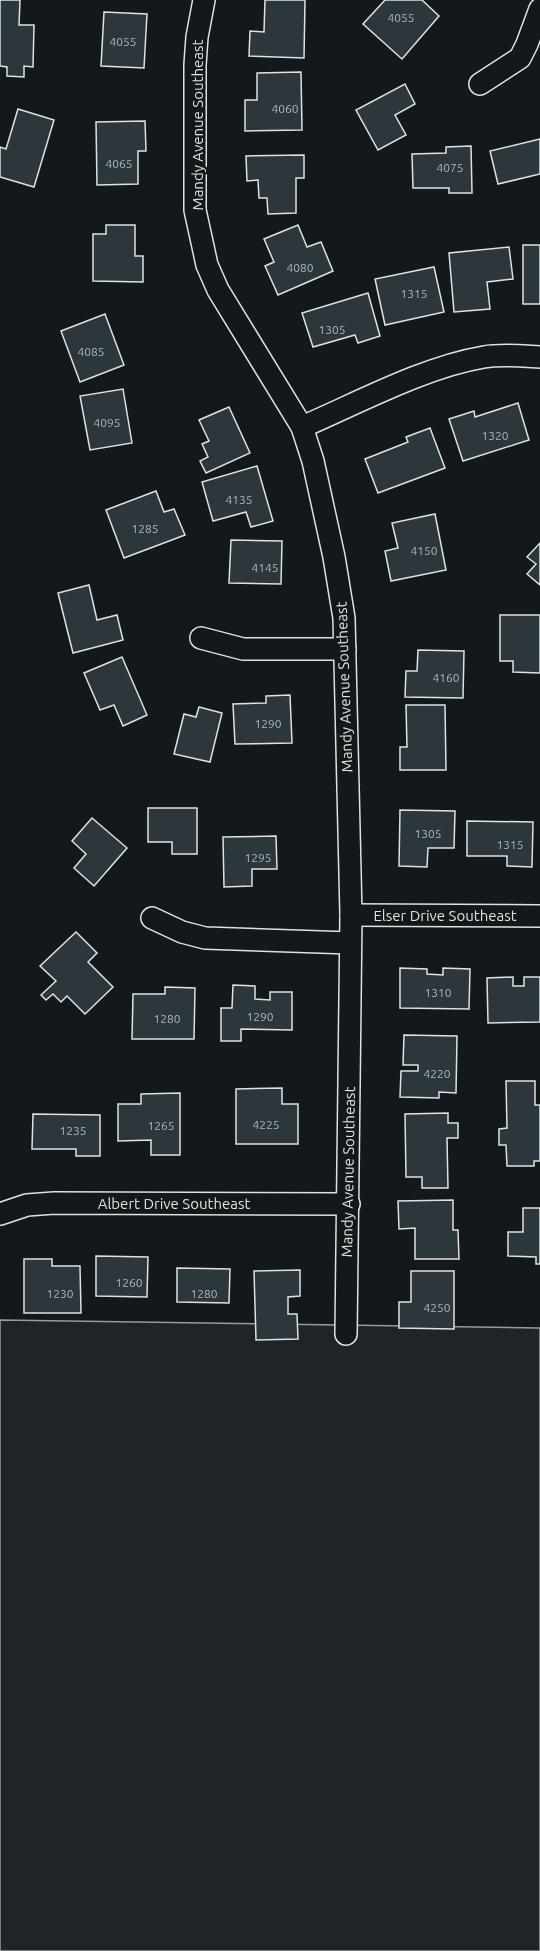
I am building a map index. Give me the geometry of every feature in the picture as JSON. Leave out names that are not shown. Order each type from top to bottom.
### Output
[{"type":"street","name":"Mandy Avenue Southeast","points":[[204,0],[197,37],[195,65],[195,210],[207,265],[218,290],[302,427],[313,461],[334,557],[344,618],[351,915],[346,1334]]},
{"type":"street","points":[[480,84],[520,57],[540,9]]},
{"type":"street","points":[[302,427],[419,376],[455,363],[487,356],[540,357]]},
{"type":"street","points":[[201,638],[243,649],[345,649]]},
{"type":"street","name":"Elser Drive Southeast","points":[[351,915],[540,916]]},
{"type":"street","points":[[152,918],[182,932],[205,938],[350,943]]},
{"type":"street","name":"Albert Drive Southeast","points":[[0,1214],[27,1205],[54,1203],[348,1204]]},
{"type":"shaded area","points":[[0,1320],[540,1328],[540,1951],[0,1951]]},
{"type":"building","points":[[0,0],[20,0],[19,25],[34,25],[33,67],[24,66],[24,77],[7,76],[7,67],[0,66]]},
{"type":"building","points":[[265,0],[305,0],[304,58],[249,56],[250,31],[264,32]]},
{"type":"building","points":[[385,0],[422,0],[439,16],[402,59],[363,24]]},
{"type":"building","points":[[104,12],[147,14],[144,68],[101,66]]},
{"type":"building","points":[[301,72],[302,130],[245,131],[245,100],[257,100],[257,73]]},
{"type":"building","points":[[405,84],[415,104],[395,115],[406,135],[378,150],[356,110]]},
{"type":"building","points":[[18,109],[54,120],[34,187],[0,177],[0,147],[6,149]]},
{"type":"building","points":[[145,121],[146,151],[138,151],[138,184],[97,185],[96,122]]},
{"type":"building","points":[[540,139],[540,174],[498,184],[490,151]]},
{"type":"building","points":[[471,146],[472,193],[449,193],[449,188],[413,188],[412,154],[446,153],[446,147]]},
{"type":"building","points":[[304,155],[304,178],[296,178],[296,213],[268,214],[267,198],[259,198],[258,180],[247,181],[246,156]]},
{"type":"building","points":[[106,225],[135,225],[135,256],[143,256],[143,282],[93,281],[93,234],[106,234]]},
{"type":"building","points":[[298,225],[307,247],[321,242],[333,271],[278,295],[265,266],[274,262],[264,239]]},
{"type":"building","points":[[523,245],[540,245],[540,304],[523,304]]},
{"type":"building","points":[[509,247],[513,279],[487,282],[490,309],[454,312],[449,253]]},
{"type":"building","points":[[434,267],[444,312],[385,325],[375,279]]},
{"type":"building","points":[[368,293],[380,336],[358,343],[355,335],[313,347],[302,313]]},
{"type":"building","points":[[105,314],[124,365],[80,382],[61,331]]},
{"type":"building","points":[[123,389],[132,443],[90,450],[80,396]]},
{"type":"building","points":[[518,403],[529,440],[463,461],[449,419],[474,411],[475,417]]},
{"type":"building","points":[[229,407],[250,453],[206,473],[200,461],[208,457],[202,444],[209,441],[199,420]]},
{"type":"building","points":[[430,428],[445,468],[378,493],[365,459],[408,442],[406,437]]},
{"type":"building","points":[[257,466],[273,521],[251,527],[246,512],[213,521],[202,482]]},
{"type":"building","points":[[156,491],[164,512],[174,509],[185,535],[124,558],[106,510]]},
{"type":"building","points":[[435,514],[446,570],[391,581],[385,551],[398,548],[392,523]]},
{"type":"building","points":[[231,540],[282,541],[281,584],[229,583]]},
{"type":"building","points":[[540,543],[540,585],[527,574],[536,564],[527,557]]},
{"type":"building","points":[[89,585],[97,620],[117,615],[123,640],[73,653],[58,593]]},
{"type":"building","points":[[500,615],[540,615],[540,673],[513,672],[513,661],[500,661]]},
{"type":"building","points":[[418,650],[464,651],[463,698],[405,697],[406,671],[417,671]]},
{"type":"building","points":[[122,657],[147,715],[123,726],[114,705],[100,710],[84,673]]},
{"type":"building","points":[[290,695],[292,743],[235,744],[233,704],[266,703],[266,696]]},
{"type":"building","points":[[406,705],[445,705],[446,770],[400,770],[400,747],[407,747]]},
{"type":"building","points":[[199,707],[222,713],[210,762],[174,754],[184,714],[196,717]]},
{"type":"building","points":[[148,808],[197,808],[197,854],[172,854],[172,842],[148,842]]},
{"type":"building","points":[[400,810],[455,811],[454,848],[428,848],[427,867],[399,866]]},
{"type":"building","points":[[92,818],[127,848],[94,886],[74,868],[86,854],[72,841]]},
{"type":"building","points":[[467,821],[533,822],[532,867],[507,866],[507,856],[467,856]]},
{"type":"building","points":[[276,836],[277,869],[252,869],[252,886],[224,887],[223,837]]},
{"type":"building","points":[[76,932],[97,953],[88,962],[113,987],[85,1014],[67,996],[61,1002],[53,994],[46,1000],[41,995],[56,981],[40,966]]},
{"type":"building","points":[[400,968],[427,969],[427,974],[443,975],[443,968],[470,969],[469,1009],[400,1008]]},
{"type":"building","points":[[513,977],[513,986],[524,986],[524,977],[540,977],[540,1022],[488,1023],[487,978]]},
{"type":"building","points":[[233,985],[255,986],[255,999],[270,1000],[270,992],[292,992],[292,1030],[241,1029],[241,1041],[221,1041],[221,1008],[232,1008]]},
{"type":"building","points":[[165,987],[195,988],[194,1039],[132,1039],[133,994],[165,994]]},
{"type":"building","points":[[404,1035],[457,1036],[456,1093],[439,1092],[439,1098],[400,1097],[401,1071],[418,1071],[418,1065],[403,1065]]},
{"type":"building","points":[[506,1081],[535,1081],[535,1105],[540,1105],[540,1161],[534,1161],[534,1166],[507,1166],[506,1145],[499,1145],[499,1129],[507,1128]]},
{"type":"building","points":[[282,1088],[282,1104],[298,1104],[298,1144],[236,1144],[236,1089]]},
{"type":"building","points":[[180,1093],[180,1155],[151,1155],[151,1140],[118,1141],[118,1104],[141,1104],[141,1094]]},
{"type":"building","points":[[448,1113],[448,1123],[458,1123],[458,1138],[447,1138],[448,1188],[422,1188],[422,1177],[406,1177],[405,1114]]},
{"type":"building","points":[[33,1114],[100,1115],[100,1156],[76,1156],[76,1149],[32,1149]]},
{"type":"building","points":[[453,1200],[453,1230],[458,1230],[459,1259],[415,1259],[415,1228],[399,1229],[398,1201]]},
{"type":"building","points":[[523,1208],[540,1208],[540,1264],[536,1264],[536,1257],[508,1256],[508,1232],[523,1232]]},
{"type":"building","points":[[96,1256],[148,1257],[147,1297],[96,1296]]},
{"type":"building","points":[[24,1259],[52,1259],[52,1266],[80,1266],[81,1313],[24,1313]]},
{"type":"building","points":[[177,1268],[230,1269],[229,1303],[177,1302]]},
{"type":"building","points":[[300,1270],[300,1296],[288,1297],[288,1314],[297,1314],[298,1339],[256,1340],[254,1271]]},
{"type":"building","points":[[411,1271],[454,1271],[454,1329],[399,1328],[399,1302],[411,1302]]}]
